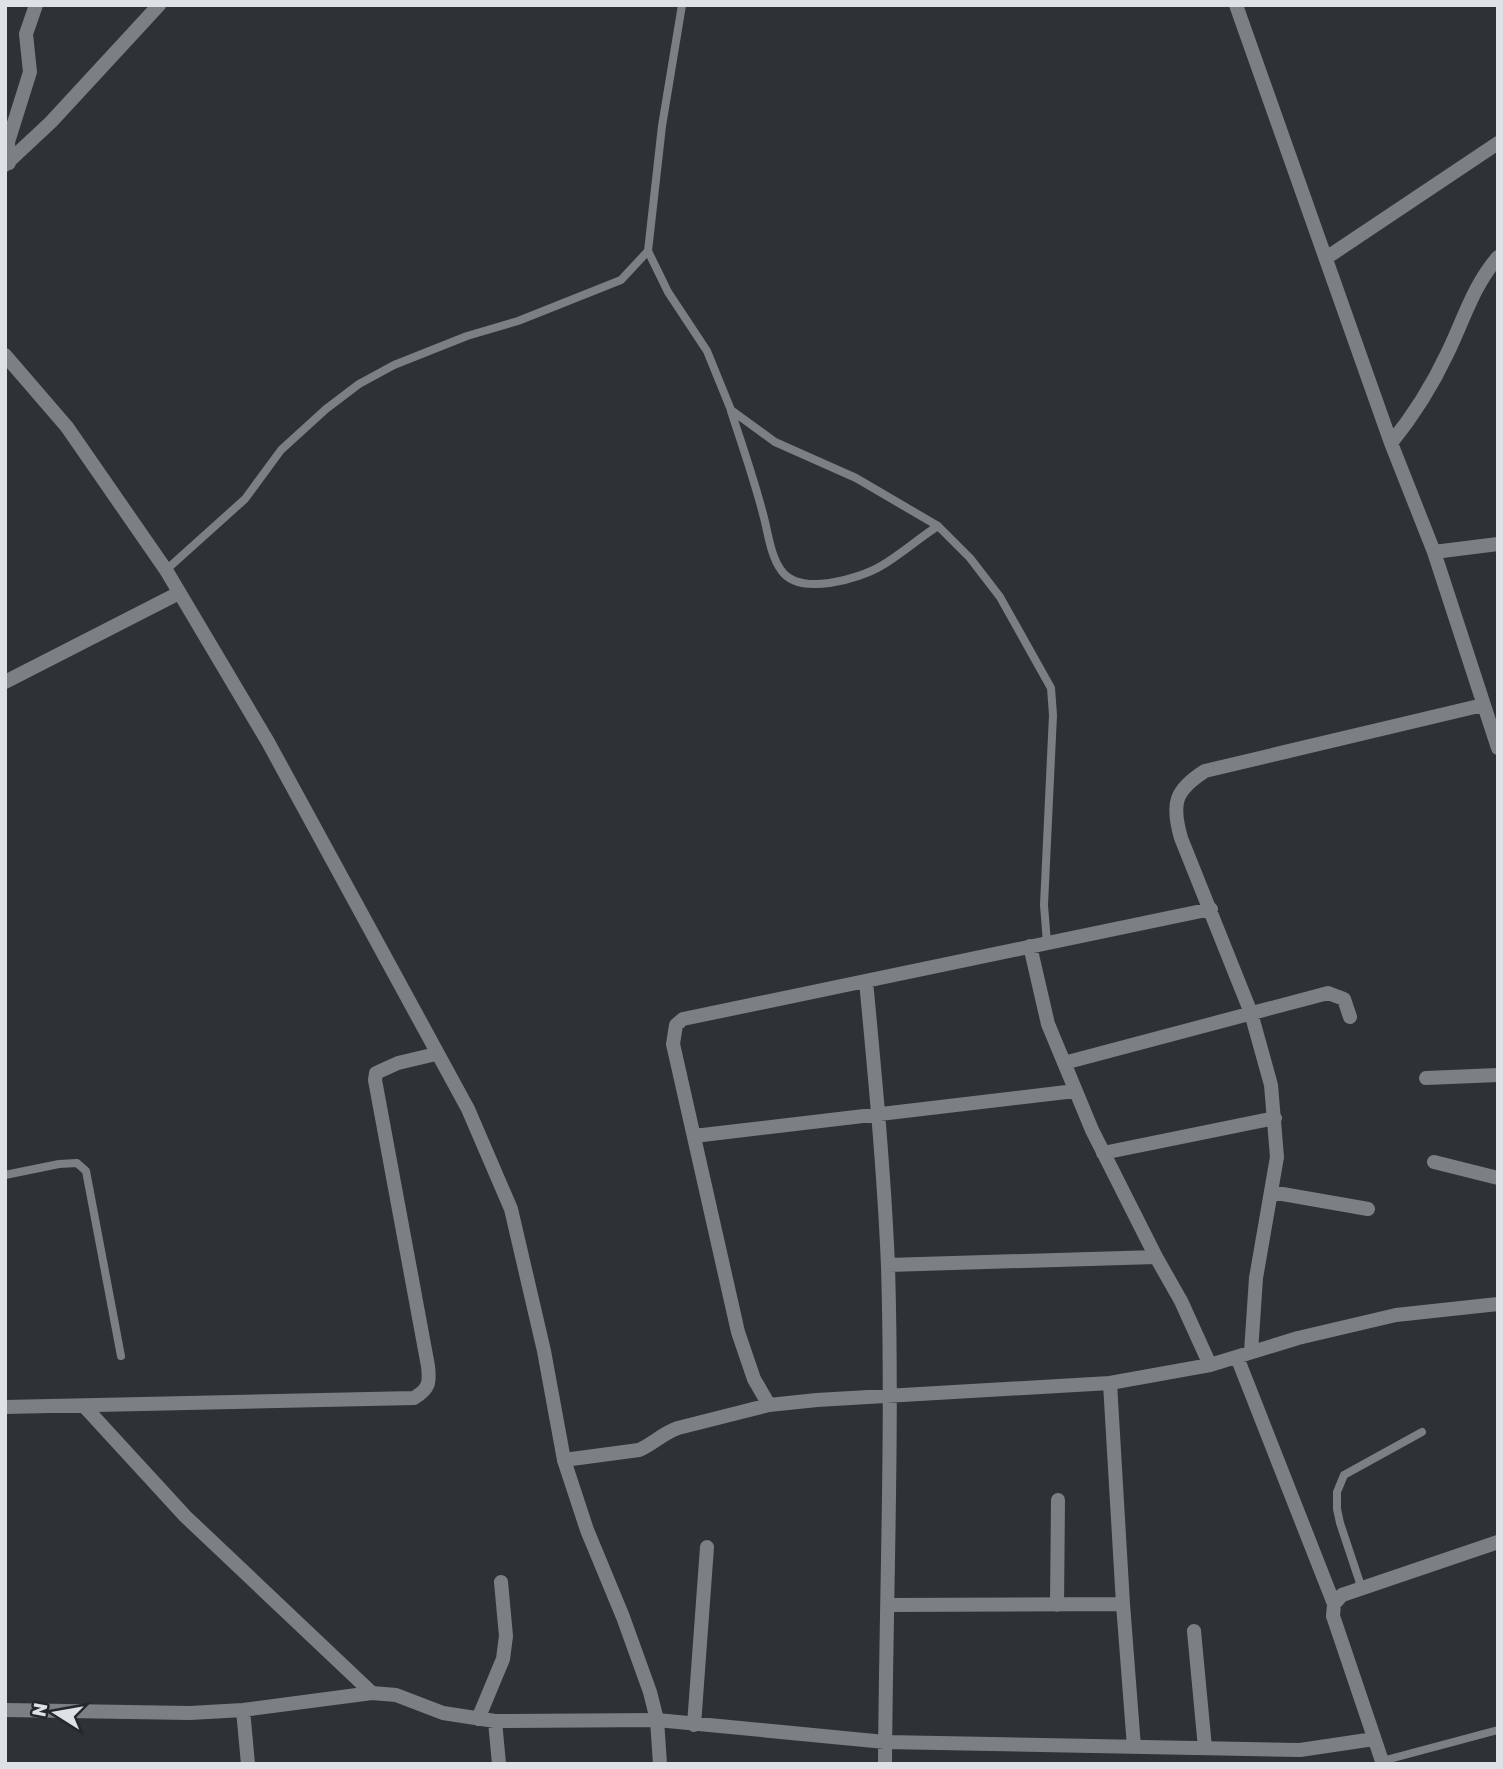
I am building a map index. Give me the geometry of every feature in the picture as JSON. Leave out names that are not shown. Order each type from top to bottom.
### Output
[{"type":"street","points":[[7,164],[8,142],[30,72],[26,34],[36,5]]},
{"type":"street","points":[[7,164],[51,122],[159,5]]},
{"type":"street","points":[[1236,5],[1391,443],[1434,552],[1498,748]]},
{"type":"street","points":[[1326,258],[1498,143]]},
{"type":"street","points":[[1391,443],[1406,425],[1447,354],[1476,287],[1498,257]]},
{"type":"street","points":[[5,355],[67,427],[166,570],[268,743],[468,1109],[510,1209],[544,1351],[564,1460],[587,1530],[639,1660],[657,1720],[660,1764]]},
{"type":"street","points":[[1434,552],[1498,544]]},
{"type":"street","points":[[5,682],[179,593]]},
{"type":"street","points":[[1383,1762],[1333,1616],[1334,1604],[1244,1355],[1278,1157],[1275,1118],[1266,1063],[1251,1013],[1181,838],[1175,816],[1178,799],[1186,783],[1205,771],[1483,705]]},
{"type":"street","points":[[769,1405],[754,1379],[738,1332],[673,1044],[676,1025],[683,1019],[1211,909]]},
{"type":"street","points":[[1030,946],[1048,1024],[1075,1091],[1156,1258],[1181,1301],[1210,1365]]},
{"type":"street","points":[[866,981],[888,1265],[885,1764]]},
{"type":"street","points":[[1064,1063],[1328,993],[1344,999],[1350,1017]]},
{"type":"street","points":[[5,1407],[414,1398],[425,1391],[429,1381],[428,1366],[374,1080],[376,1073],[386,1068],[436,1054]]},
{"type":"street","points":[[1426,1078],[1498,1075]]},
{"type":"street","points":[[694,1136],[1075,1091]]},
{"type":"street","points":[[1104,1153],[1275,1118]]},
{"type":"street","points":[[1434,1162],[1498,1178]]},
{"type":"street","points":[[1272,1192],[1368,1209]]},
{"type":"street","points":[[888,1265],[1156,1258]]},
{"type":"street","points":[[564,1460],[639,1450],[678,1428],[769,1405],[1110,1383],[1210,1365],[1298,1338],[1396,1315],[1498,1304]]},
{"type":"street","points":[[1110,1383],[1134,1747]]},
{"type":"street","points":[[84,1406],[185,1516],[372,1693]]},
{"type":"street","points":[[1057,1605],[1058,1500]]},
{"type":"street","points":[[1334,1604],[1342,1595],[1498,1542]]},
{"type":"street","points":[[694,1725],[707,1547]]},
{"type":"street","points":[[478,1718],[503,1659],[506,1636],[501,1582]]},
{"type":"street","points":[[888,1605],[1123,1604]]},
{"type":"street","points":[[1194,1631],[1205,1748]]},
{"type":"street","points":[[5,1710],[190,1713],[243,1710],[372,1693],[396,1695],[443,1713],[495,1721],[657,1720],[885,1742],[1300,1750],[1374,1739]]},
{"type":"street","points":[[243,1710],[248,1764]]},
{"type":"street","points":[[495,1721],[499,1764]]},
{"type":"lane","points":[[682,5],[662,126],[648,251],[668,292],[707,351],[731,410],[781,571],[807,583],[834,584],[880,566],[938,526]]},
{"type":"lane","points":[[166,570],[245,499],[281,450],[326,409],[359,384],[394,365],[467,336],[518,321],[621,280],[648,251]]},
{"type":"lane","points":[[731,410],[775,442],[856,478],[938,526],[971,558],[1000,597],[1051,688],[1053,715],[1044,905],[1047,943]]},
{"type":"lane","points":[[5,1175],[77,1163],[86,1171],[121,1356]]},
{"type":"lane","points":[[1362,1589],[1340,1523],[1337,1492],[1344,1475],[1422,1432]]},
{"type":"lane","points":[[1383,1762],[1498,1730]]}]
